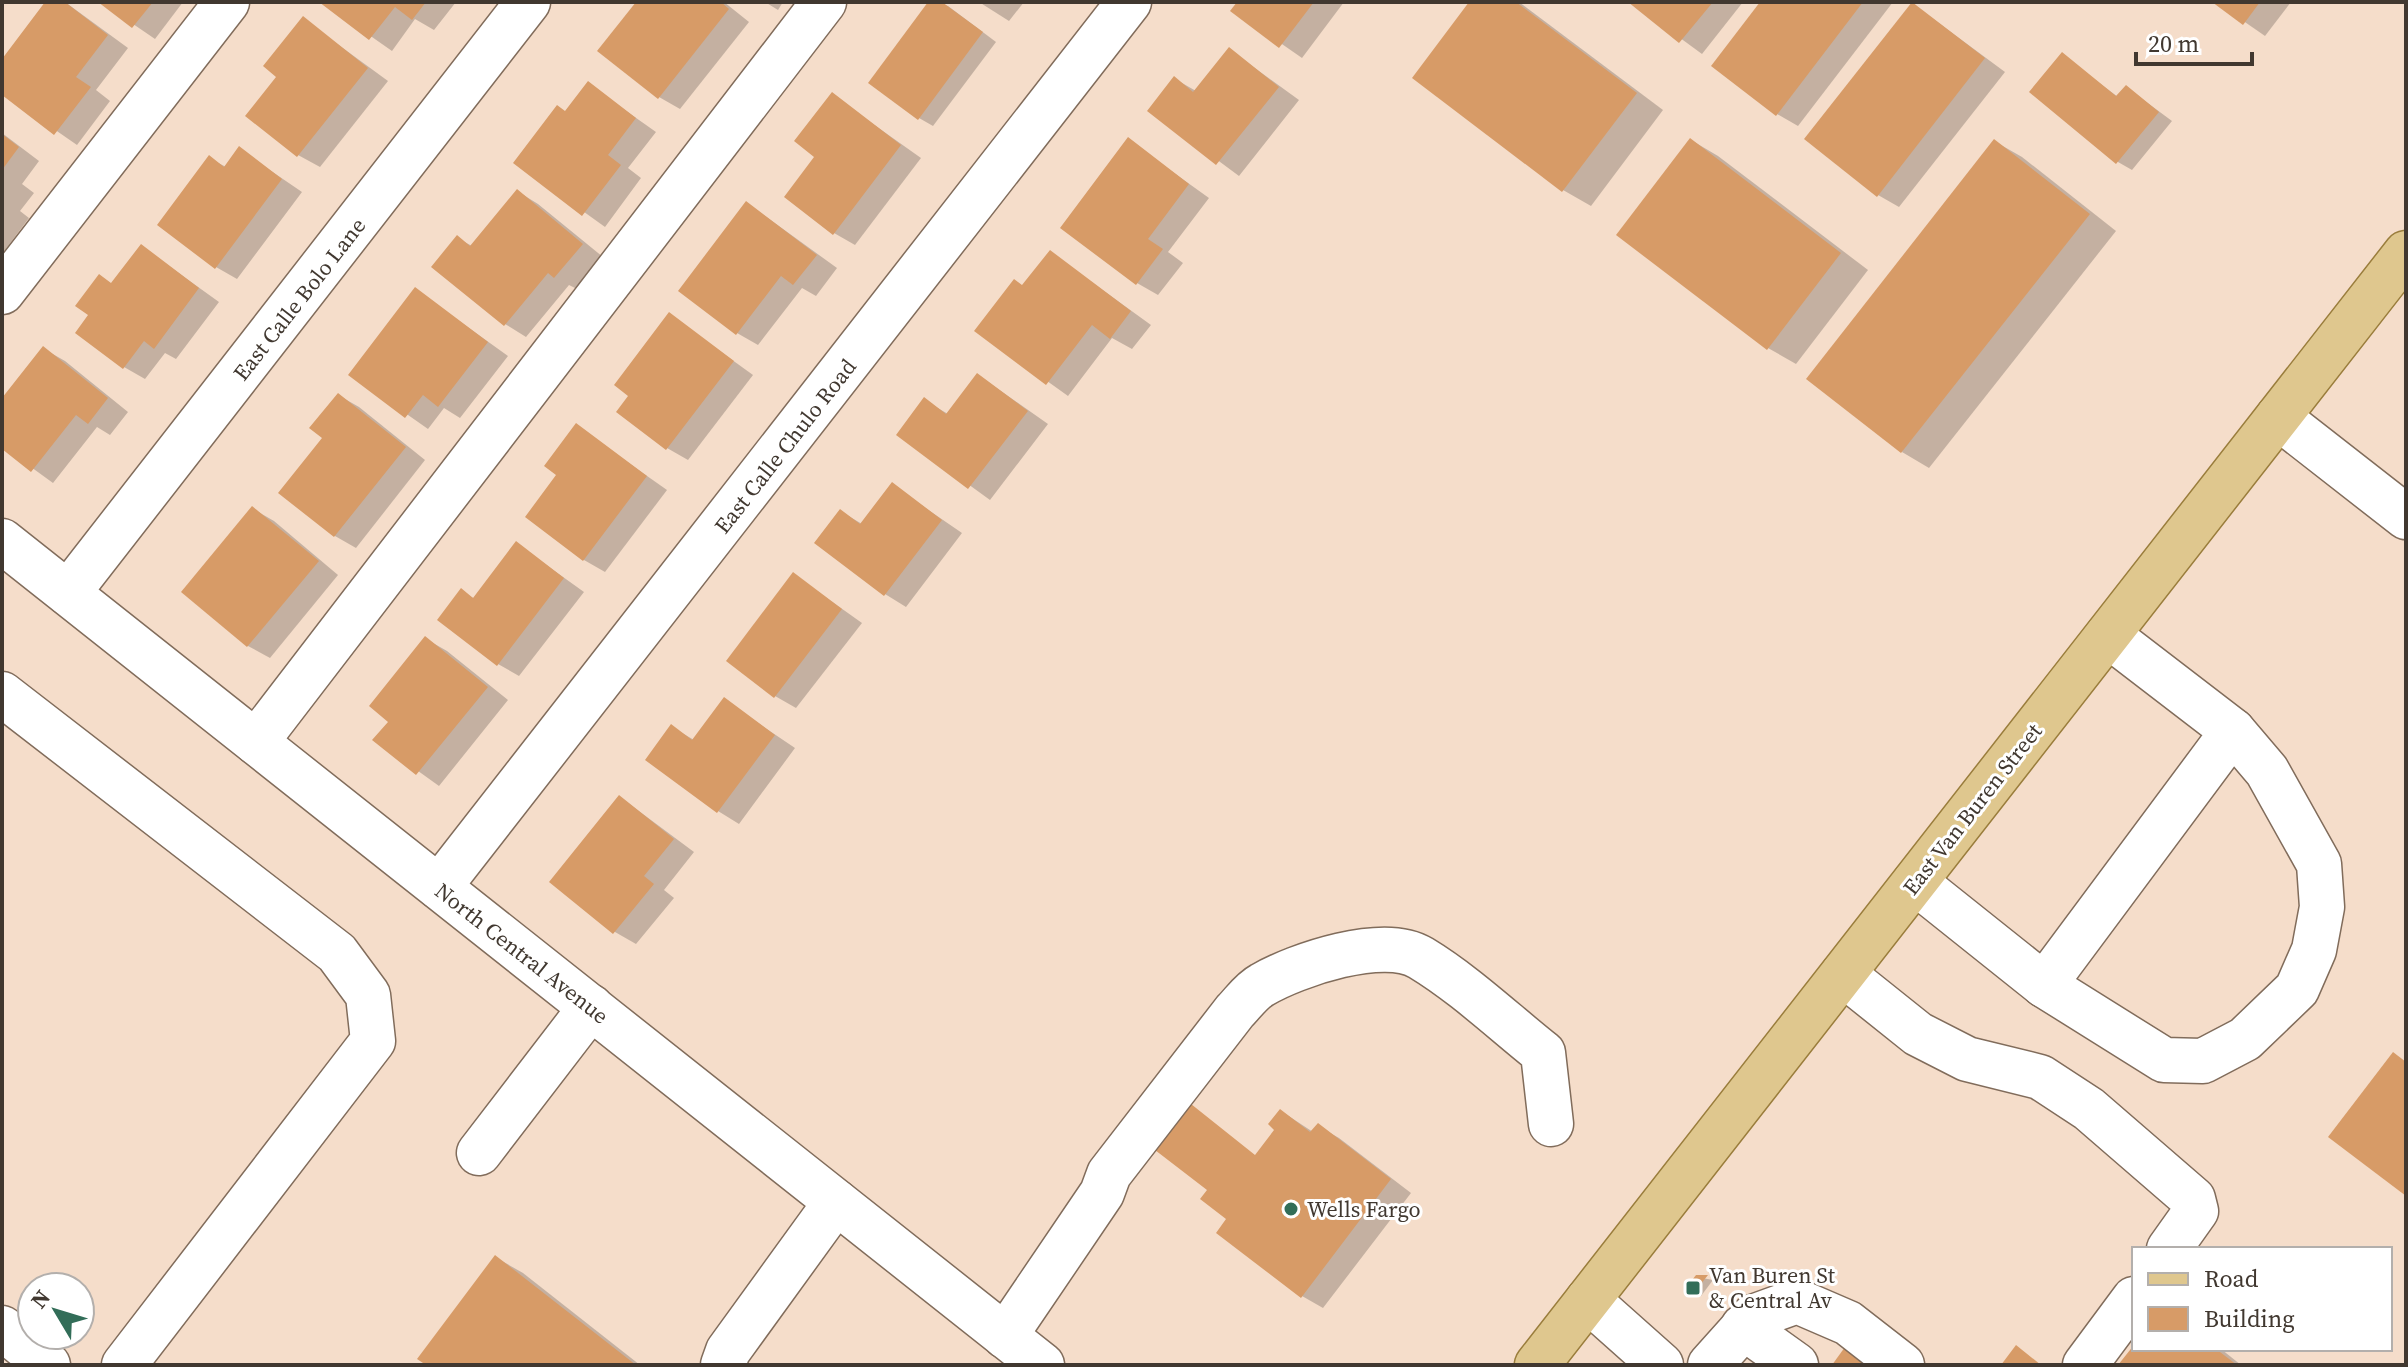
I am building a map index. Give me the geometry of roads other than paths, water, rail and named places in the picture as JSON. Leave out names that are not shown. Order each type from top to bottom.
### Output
[{"type":"main road","name":"East Van Buren Street","points":[[1537,1365],[2406,253]]},
{"type":"street","points":[[2,292],[227,2]]},
{"type":"street","name":"East Calle Bolo Lane","points":[[68,593],[528,2]]},
{"type":"street","points":[[256,742],[824,2]]},
{"type":"street","name":"East Calle Chulo Road","points":[[439,887],[1129,2]]},
{"type":"street","points":[[2278,417],[2406,517]]},
{"type":"street","name":"North Central Avenue","points":[[2,541],[1042,1365]]},
{"type":"street","points":[[1915,882],[2044,985],[2164,1060],[2203,1061],[2245,1039],[2297,989],[2314,950],[2322,907],[2319,864],[2267,771],[2233,731],[2108,635]]},
{"type":"street","points":[[2,694],[337,953],[368,995],[373,1041],[124,1365]]},
{"type":"street","points":[[2044,985],[2233,731]]},
{"type":"street","points":[[1005,1336],[1102,1193],[1109,1174],[1235,1011],[1258,987],[1294,970],[1338,956],[1384,950],[1419,956],[1543,1053],[1551,1124]]},
{"type":"street","points":[[1843,974],[1918,1034],[1967,1059],[2040,1077],[2089,1109],[2193,1199],[2196,1211],[2170,1247]]},
{"type":"street","points":[[479,1153],[591,1007]]},
{"type":"street","points":[[723,1365],[728,1351],[836,1202]]},
{"type":"street","points":[[1588,1300],[1661,1365]]},
{"type":"street","points":[[1710,1365],[1753,1317],[1797,1301],[1848,1323],[1902,1365]]},
{"type":"street","points":[[2085,1365],[2132,1302]]},
{"type":"street","points":[[1743,1327],[1796,1365]]},
{"type":"street","points":[[2,1328],[48,1365]]},
{"type":"place","name":"Wells Fargo","points":[[1291,1209]]},
{"type":"place","name":"Van Buren St & Central Av","points":[[1693,1288]]}]
